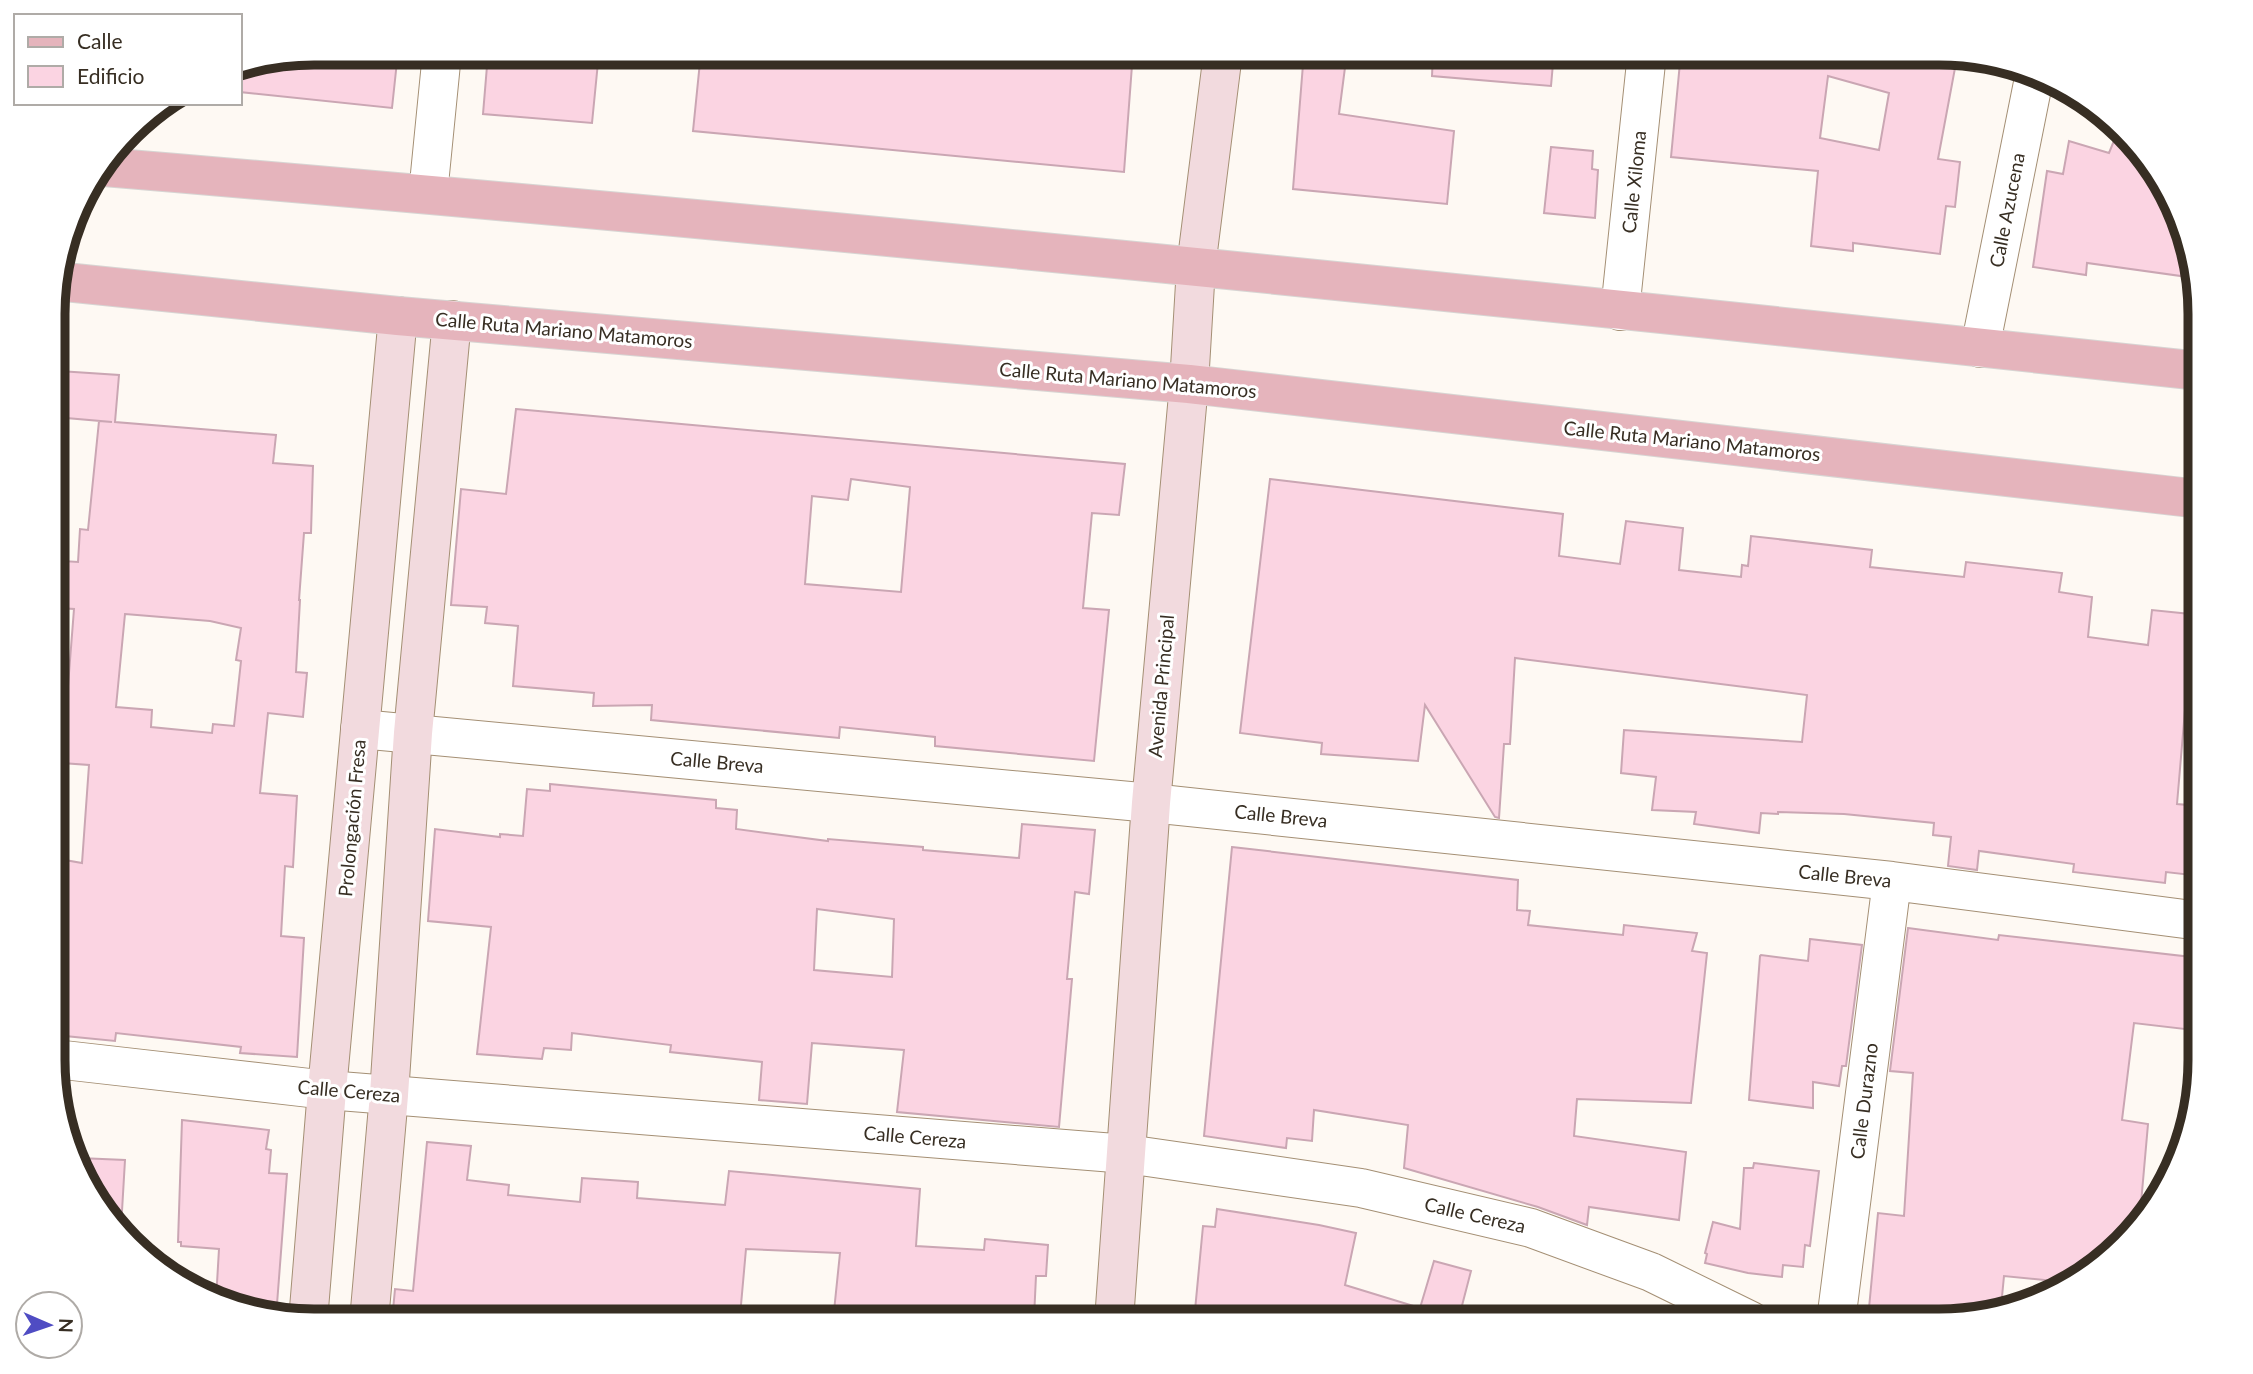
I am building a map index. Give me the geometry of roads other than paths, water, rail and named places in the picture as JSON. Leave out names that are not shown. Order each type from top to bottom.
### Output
[{"type":"main road","points":[[112,168],[428,194],[1196,267],[2188,370]]},
{"type":"main road","name":"Calle Ruta Mariano Matamoros","points":[[67,282],[398,316],[1189,384],[2188,498]]},
{"type":"street","points":[[428,194],[441,65]]},
{"type":"street","name":"Avenida Principal","points":[[1115,1309],[1151,803],[1189,384],[1196,267],[1221,65]]},
{"type":"street","name":"Calle Xiloma","points":[[1620,311],[1646,65]]},
{"type":"street","name":"Calle Azucena","points":[[1980,348],[2033,83]]},
{"type":"street","name":"Prolongación Fresa","points":[[309,1309],[398,316]]},
{"type":"street","points":[[370,1309],[389,1095],[413,733],[452,320]]},
{"type":"street","name":"Calle Breva","points":[[360,729],[1151,803],[1892,881],[2188,919]]},
{"type":"street","name":"Calle Durazno","points":[[1838,1309],[1892,881]]},
{"type":"street","name":"Calle Cereza","points":[[65,1060],[327,1090],[1127,1154],[1361,1188],[1531,1228],[1651,1272],[1727,1309]]}]
